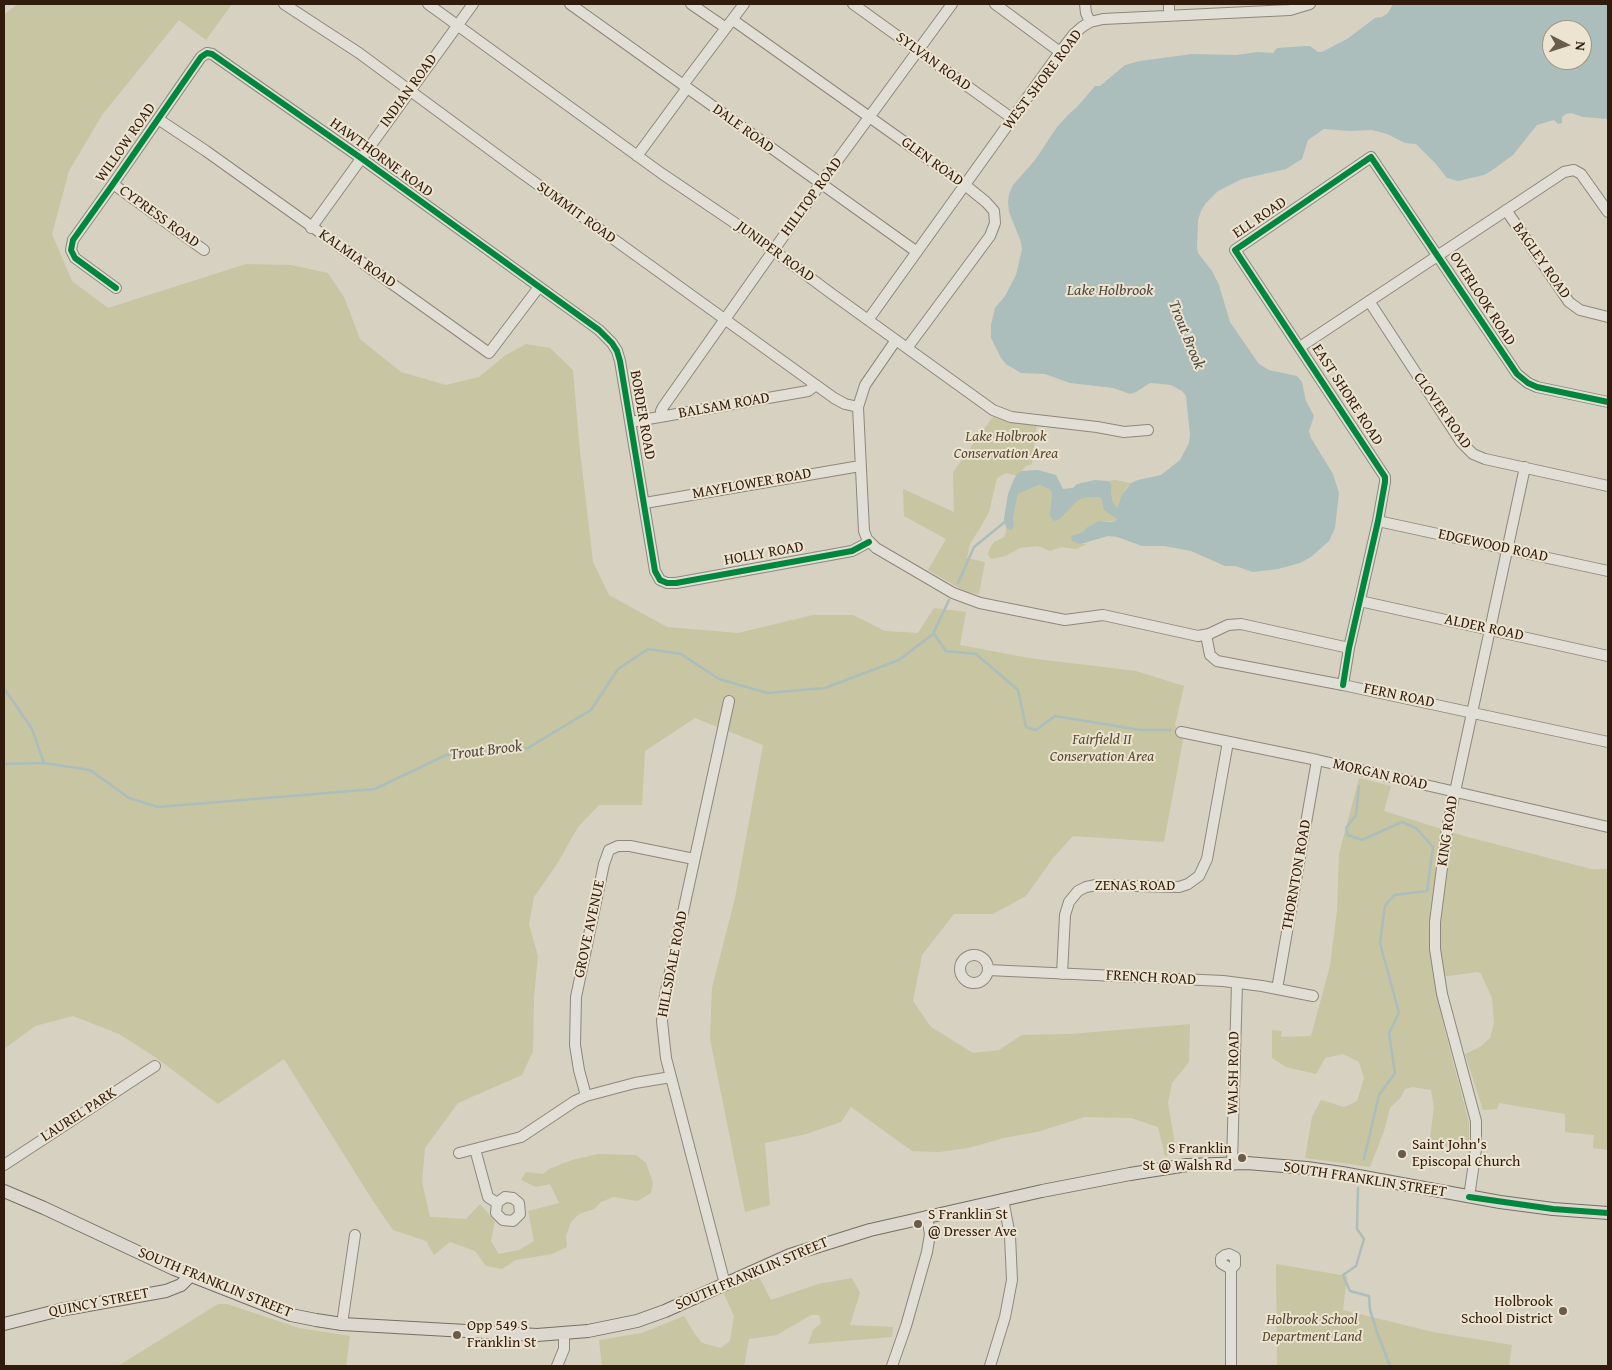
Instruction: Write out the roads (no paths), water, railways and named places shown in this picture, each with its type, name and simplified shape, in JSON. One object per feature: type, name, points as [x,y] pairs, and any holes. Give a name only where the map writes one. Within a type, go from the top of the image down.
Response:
[{"type":"main road","name":"SOUTH FRANKLIN STREET","points":[[4,1191],[190,1276],[285,1313],[342,1324],[528,1334],[564,1334],[629,1323],[665,1311],[760,1267],[813,1247],[870,1230],[1003,1199],[1170,1167],[1232,1163],[1277,1165],[1324,1170],[1469,1197],[1553,1209],[1608,1213]]},
{"type":"main road","name":"QUINCY STREET","points":[[4,1324],[60,1310],[172,1289],[181,1285],[190,1276]]},
{"type":"street","name":"SUMMIT ROAD","points":[[284,4],[354,49],[409,91],[840,402],[858,407]]},
{"type":"street","name":"JUNIPER ROAD","points":[[428,4],[637,156],[774,250],[990,407],[1002,414],[1124,432],[1148,430]]},
{"type":"street","name":"INDIAN ROAD","points":[[312,228],[473,4]]},
{"type":"street","name":"DALE ROAD","points":[[570,4],[917,252]]},
{"type":"street","name":"GLEN ROAD","points":[[691,4],[729,24],[871,117],[965,186],[994,210],[996,218],[994,227],[986,242],[908,348]]},
{"type":"street","points":[[637,156],[744,4]]},
{"type":"street","name":"SYLVAN ROAD","points":[[853,4],[1013,119]]},
{"type":"street","name":"HILLTOP ROAD","points":[[661,417],[663,407],[821,184],[952,4]]},
{"type":"street","points":[[995,4],[1060,52]]},
{"type":"street","points":[[1085,4],[1090,22]]},
{"type":"street","points":[[1169,4],[1169,16]]},
{"type":"street","name":"WEST SHORE ROAD","points":[[868,320],[1060,52],[1074,34],[1090,22],[1103,19],[1169,16],[1252,8],[1290,10],[1310,4]]},
{"type":"street","name":"WILLOW ROAD","points":[[116,288],[75,258],[71,250],[71,244],[201,57],[206,53]]},
{"type":"street","name":"HAWTHORNE ROAD","points":[[206,53],[214,54],[539,287]]},
{"type":"street","name":"KALMIA ROAD","points":[[158,119],[212,155],[489,353],[539,287]]},
{"type":"street","name":"OVERLOOK ROAD","points":[[1371,157],[1520,378],[1537,387],[1608,402]]},
{"type":"street","name":"ELL ROAD","points":[[1300,347],[1235,250],[1371,157]]},
{"type":"street","name":"EAST SHORE ROAD","points":[[1343,684],[1349,648],[1378,521],[1385,482],[1384,474],[1300,347],[1560,174],[1571,170],[1579,172],[1584,176],[1608,212]]},
{"type":"street","name":"CYPRESS ROAD","points":[[114,184],[204,250]]},
{"type":"street","name":"BAGLEY ROAD","points":[[1506,210],[1568,302],[1580,310],[1608,317]]},
{"type":"street","name":"BORDER ROAD","points":[[539,287],[603,333],[615,347],[620,361],[631,422],[655,571],[662,582]]},
{"type":"street","name":"CLOVER ROAD","points":[[1369,301],[1465,447],[1473,454],[1481,458],[1608,486]]},
{"type":"street","points":[[896,340],[865,385],[858,407],[864,531],[869,542],[880,551],[953,593],[975,602],[1060,619],[1071,620],[1103,615],[1194,635],[1206,635],[1223,626],[1236,624],[1349,648]]},
{"type":"street","name":"BALSAM ROAD","points":[[631,422],[808,391],[816,385]]},
{"type":"street","name":"MAYFLOWER ROAD","points":[[644,503],[860,466]]},
{"type":"street","name":"KING ROAD","points":[[1469,1197],[1476,1149],[1476,1121],[1442,994],[1434,942],[1436,915],[1444,845],[1454,792],[1491,630],[1525,467]]},
{"type":"street","name":"EDGEWOOD ROAD","points":[[1378,521],[1608,571]]},
{"type":"street","name":"HOLLY ROAD","points":[[662,582],[676,583],[842,552],[860,548],[869,542]]},
{"type":"street","name":"ALDER ROAD","points":[[1360,600],[1608,656]]},
{"type":"street","name":"FERN ROAD","points":[[1206,635],[1210,655],[1217,660],[1343,684],[1608,742]]},
{"type":"street","name":"HILLSDALE ROAD","points":[[725,1284],[671,1077],[662,1035],[663,1008],[728,701]]},
{"type":"street","name":"MORGAN ROAD","points":[[1181,732],[1317,760],[1608,827]]},
{"type":"street","name":"ZENAS ROAD","points":[[1062,974],[1065,915],[1069,902],[1078,892],[1086,887],[1101,885],[1179,887],[1188,884],[1199,876],[1207,860],[1228,742]]},
{"type":"street","name":"THORNTON ROAD","points":[[1277,989],[1317,760]]},
{"type":"street","name":"GROVE AVENUE","points":[[586,1096],[575,1046],[576,997],[602,874],[609,850],[618,846],[630,846],[694,859]]},
{"type":"street","name":"FRENCH ROAD","points":[[988,970],[1237,983],[1313,996]]},
{"type":"street","name":"WALSH ROAD","points":[[1232,1163],[1237,983]]},
{"type":"street","name":"LAUREL PARK","points":[[4,1165],[155,1066]]},
{"type":"street","points":[[459,1153],[521,1137],[575,1101],[586,1096],[635,1082],[671,1077]]},
{"type":"street","points":[[476,1149],[486,1193],[490,1199],[497,1203]]},
{"type":"street","points":[[990,1366],[1006,1317],[1012,1280],[1010,1236],[1003,1199]]},
{"type":"street","points":[[892,1366],[906,1326],[927,1252],[930,1234],[928,1216]]},
{"type":"street","points":[[342,1324],[355,1235]]},
{"type":"street","points":[[1230,1269],[1231,1366]]},
{"type":"street","points":[[557,1366],[564,1349],[564,1334]]},
{"type":"water","name":"Lake Holbrook","points":[[1393,4],[1608,4],[1608,119],[1583,117],[1571,113],[1562,117],[1562,123],[1558,124],[1554,120],[1537,125],[1513,155],[1491,171],[1484,175],[1458,181],[1447,178],[1416,144],[1405,143],[1387,134],[1372,130],[1324,129],[1308,140],[1302,159],[1286,169],[1242,179],[1218,191],[1206,203],[1198,220],[1198,253],[1212,271],[1219,285],[1230,322],[1259,364],[1269,370],[1297,376],[1302,382],[1306,401],[1314,416],[1309,431],[1311,438],[1333,474],[1339,493],[1335,528],[1329,541],[1311,557],[1300,563],[1278,569],[1253,572],[1235,566],[1225,566],[1191,551],[1164,546],[1142,546],[1117,537],[1108,536],[1081,544],[1072,541],[1071,537],[1083,532],[1087,527],[1099,521],[1111,522],[1117,519],[1104,510],[1101,498],[1095,497],[1083,498],[1077,501],[1061,518],[1055,521],[1051,518],[1050,513],[1052,493],[1049,489],[1039,485],[1018,494],[1013,518],[1014,525],[1012,530],[1008,529],[1004,519],[1008,494],[1017,474],[1022,471],[1038,470],[1056,475],[1063,489],[1073,488],[1077,484],[1095,480],[1108,481],[1111,484],[1112,500],[1117,508],[1122,495],[1131,483],[1161,475],[1180,460],[1189,443],[1190,435],[1186,396],[1182,391],[1171,385],[1150,383],[1130,394],[1113,388],[1070,383],[1045,374],[1021,373],[1006,364],[1001,358],[991,338],[991,325],[995,308],[1005,296],[1016,275],[1022,249],[1009,212],[1009,194],[1013,185],[1035,160],[1057,127],[1095,86],[1100,86],[1125,65],[1140,61],[1192,54],[1236,55],[1258,52],[1273,53],[1277,48],[1305,46],[1310,46],[1318,52],[1322,52],[1347,39],[1375,18],[1382,17],[1388,13]]},
{"type":"waterway","name":"Trout Brook","points":[[958,583],[974,547],[1006,521]]},
{"type":"waterway","name":"Trout Brook","points":[[4,690],[32,729],[44,763],[90,770],[129,798],[158,807],[375,789],[446,755],[528,748],[591,710],[618,669],[648,649],[681,654],[719,679],[767,693],[825,688],[899,660],[933,634],[949,600]]},
{"type":"waterway","points":[[934,634],[946,651],[976,654],[1018,690],[1026,727],[1036,730],[1055,716],[1140,730],[1171,730]]},
{"type":"waterway","points":[[4,764],[44,763]]},
{"type":"waterway","points":[[1359,786],[1356,815],[1346,828],[1348,835],[1362,840],[1402,822],[1416,828],[1433,847],[1427,891],[1394,895],[1385,906],[1380,943],[1399,1013],[1389,1033],[1395,1073],[1379,1095],[1364,1159]]},
{"type":"waterway","points":[[1358,1188],[1357,1229],[1364,1239],[1356,1266],[1343,1275],[1350,1291],[1369,1296],[1370,1310],[1390,1366]]},
{"type":"place","name":"Saint John's Episcopal Church","points":[[1402,1154]]},
{"type":"place","name":"S Franklin St @ Walsh Rd","points":[[1242,1158]]},
{"type":"place","name":"S Franklin St @ Dresser Ave","points":[[918,1224]]},
{"type":"place","name":"Holbrook School District","points":[[1563,1311]]},
{"type":"place","name":"Opp 549 S Franklin St","points":[[457,1335]]},
{"type":"park label","name":"Lake Holbrook Conservation Area","points":[[1006,446]]},
{"type":"park label","name":"Fairfield II Conservation Area","points":[[1102,748]]},
{"type":"park label","name":"Holbrook School Department Land","points":[[1312,1328]]}]
